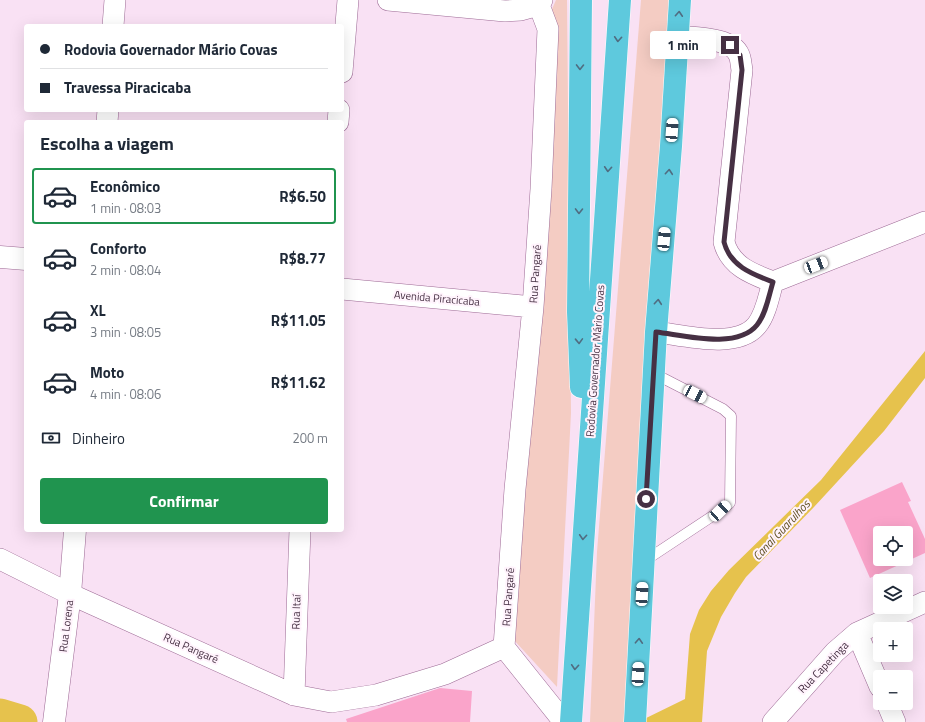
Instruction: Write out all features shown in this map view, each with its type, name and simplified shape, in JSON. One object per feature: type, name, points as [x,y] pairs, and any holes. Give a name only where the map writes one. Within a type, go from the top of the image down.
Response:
[{"type":"highway","points":[[581,0],[578,312],[586,498]]},
{"type":"highway","name":"Rodovia Governador Mário Covas","points":[[571,722],[620,0]]},
{"type":"highway","points":[[636,722],[653,373],[671,146],[680,0]]},
{"type":"street","points":[[113,24],[115,0]]},
{"type":"street","points":[[344,48],[348,0]]},
{"type":"street","points":[[388,0],[505,11],[521,10],[541,3]]},
{"type":"street","name":"Rua Pangaré","points":[[0,559],[70,594],[294,695],[330,702],[376,695],[445,674],[504,647],[515,489],[533,307],[541,189],[548,29],[541,3]]},
{"type":"street","points":[[678,36],[718,41],[730,45],[740,55],[742,70],[724,242],[726,251],[732,259],[747,272],[773,282],[925,222]]},
{"type":"street","points":[[0,257],[24,259]]},
{"type":"street","points":[[656,332],[710,339],[730,339],[746,334],[757,325],[773,282]]},
{"type":"street","name":"Avenida Piracicaba","points":[[344,289],[533,307]]},
{"type":"street","name":"Rua Lorena","points":[[55,715],[70,594],[75,532]]},
{"type":"street","name":"Rua Itaí","points":[[294,695],[300,532]]},
{"type":"street","name":"Rua Capetinga","points":[[773,722],[836,652],[857,633],[925,602]]},
{"type":"street","points":[[857,633],[873,671]]},
{"type":"street","points":[[504,647],[564,722]]},
{"type":"street","points":[[890,710],[895,722]]},
{"type":"lane","points":[[643,562],[730,503],[730,416],[723,409],[653,373]]},
{"type":"shaded area","points":[[556,0],[567,0],[571,413],[557,687],[513,639],[538,320],[552,9]]},
{"type":"shaded area","points":[[641,0],[669,0],[626,722],[590,722],[597,552]]},
{"type":"water","name":"Canal Guarulhos","points":[[925,351],[925,378],[884,431],[814,507],[746,577],[735,593],[721,617],[707,651],[702,722],[638,722],[685,699],[690,634],[699,610],[711,591],[729,570],[821,480]]},
{"type":"building","points":[[902,482],[911,501],[908,502],[925,539],[925,553],[913,558],[913,526],[873,526],[873,566],[896,566],[879,574],[873,574],[873,577],[870,578],[840,510]]},
{"type":"building","points":[[440,688],[472,691],[470,722],[347,722],[346,719]]},
{"type":"waterway","points":[[0,716],[20,722]]},
{"type":"route","points":[[646,499],[656,332],[710,339],[730,339],[746,334],[757,325],[767,302],[773,282],[747,272],[732,259],[726,251],[724,242],[742,70],[740,55],[736,49],[730,45]]}]
